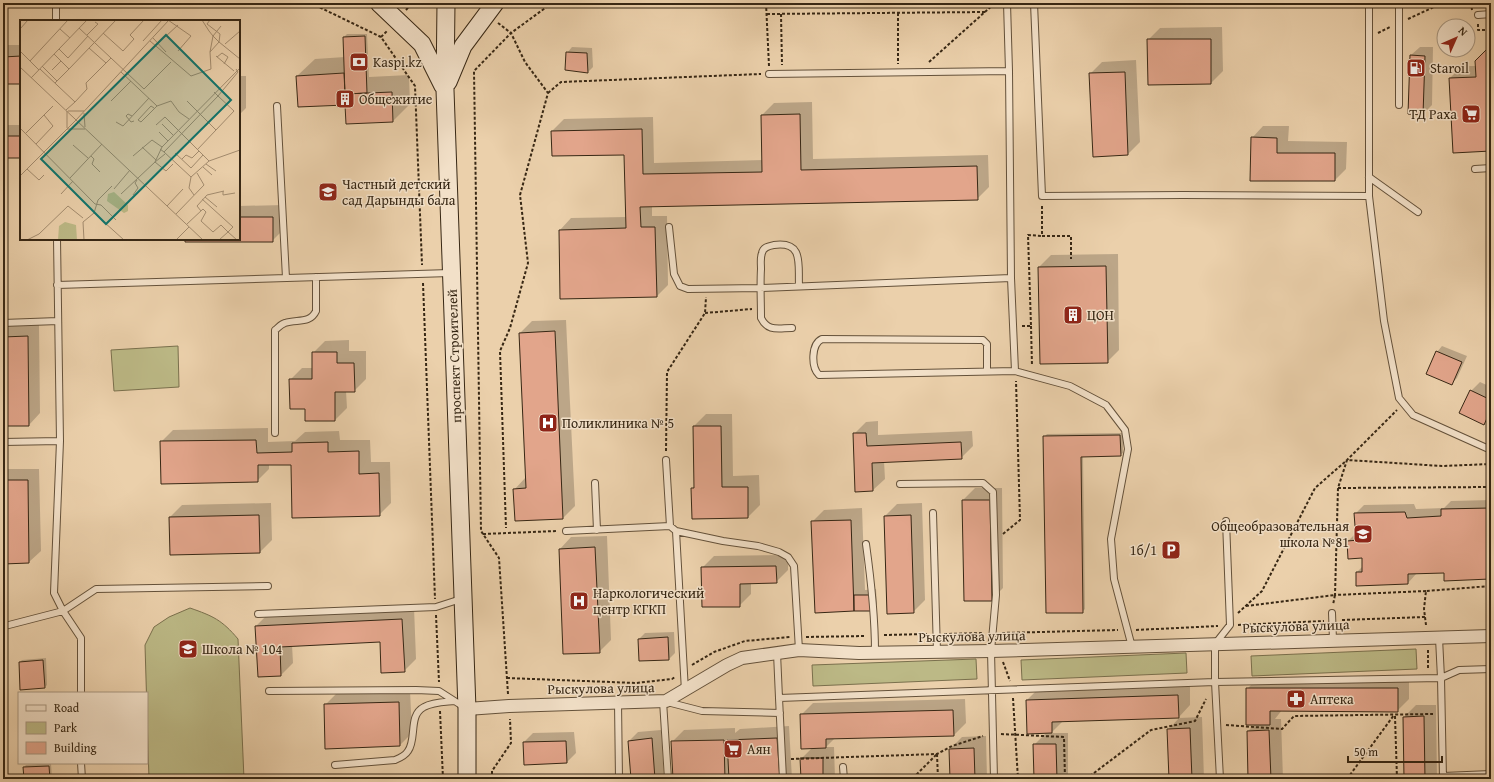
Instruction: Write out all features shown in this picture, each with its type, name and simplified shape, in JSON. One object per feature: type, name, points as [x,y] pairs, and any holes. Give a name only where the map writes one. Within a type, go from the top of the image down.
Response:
[{"type":"main road","points":[[379,3],[422,44],[445,90]]},
{"type":"main road","name":"проспект Строителей","points":[[446,3],[445,90],[463,598],[460,705],[466,779]]},
{"type":"main road","points":[[445,90],[463,46],[495,3]]},
{"type":"street","name":"Рыскулова улица","points":[[460,705],[509,706],[664,701],[685,691],[727,665],[742,658],[799,650],[859,653],[991,651],[1491,636]]},
{"type":"lane","points":[[1006,3],[1010,71],[1011,278],[1015,371]]},
{"type":"lane","points":[[1034,3],[1042,196],[1369,196]]},
{"type":"lane","points":[[1369,3],[1369,196],[1384,321],[1399,398],[1413,415],[1491,450]]},
{"type":"lane","points":[[1399,3],[1399,105]]},
{"type":"lane","points":[[56,4],[56,20]]},
{"type":"lane","points":[[1478,15],[1491,14]]},
{"type":"lane","points":[[769,74],[1010,71]]},
{"type":"lane","points":[[277,106],[286,278]]},
{"type":"lane","points":[[1475,169],[1491,168]]},
{"type":"lane","points":[[1369,177],[1418,212]]},
{"type":"lane","points":[[669,227],[674,274],[680,286],[688,289],[760,288],[1011,278]]},
{"type":"lane","points":[[57,240],[60,441],[54,593],[63,611],[81,638],[81,692]]},
{"type":"lane","points":[[792,328],[771,328],[765,326],[761,318],[760,288],[762,253],[764,249],[769,246],[783,244],[790,246],[795,250],[798,258],[799,286]]},
{"type":"lane","points":[[57,285],[451,273]]},
{"type":"lane","points":[[275,433],[275,330],[284,323],[311,319],[316,311],[316,277]]},
{"type":"lane","points":[[3,322],[58,321]]},
{"type":"lane","points":[[987,371],[987,344],[983,340],[822,339],[817,341],[815,346],[814,366],[815,371],[819,375],[1015,371],[1070,386],[1106,405],[1125,430],[1128,449],[1111,539],[1114,579],[1132,647]]},
{"type":"lane","points":[[3,442],[60,441]]},
{"type":"lane","points":[[666,460],[670,526],[676,532],[758,546],[788,556],[794,566],[799,650]]},
{"type":"lane","points":[[595,483],[597,530]]},
{"type":"lane","points":[[900,484],[984,483],[993,492],[996,595],[991,651],[994,779]]},
{"type":"lane","points":[[933,513],[937,652]]},
{"type":"lane","points":[[1220,779],[1215,682],[1215,644],[1230,625],[1226,522]]},
{"type":"lane","points":[[566,531],[670,526]]},
{"type":"lane","points":[[676,532],[685,691]]},
{"type":"lane","points":[[866,544],[873,590],[875,652]]},
{"type":"lane","points":[[3,628],[5,626],[63,611],[96,589],[268,586]]},
{"type":"lane","points":[[258,614],[436,607],[463,598]]},
{"type":"lane","points":[[1332,613],[1333,640]]},
{"type":"lane","points":[[1433,638],[1441,678],[1443,777],[1491,774]]},
{"type":"lane","points":[[776,653],[783,779]]},
{"type":"lane","points":[[779,698],[1215,682],[1441,678],[1459,670],[1491,669]]},
{"type":"lane","points":[[269,692],[439,691],[460,705]]},
{"type":"lane","points":[[668,779],[664,701],[702,711],[780,712]]},
{"type":"lane","points":[[618,702],[619,779]]},
{"type":"lane","points":[[334,765],[395,760],[409,751],[415,716],[422,707],[440,703],[460,705]]},
{"type":"lane","points":[[82,764],[82,779]]},
{"type":"lane","points":[[843,767],[844,779]]},
{"type":"path","points":[[492,779],[492,771],[511,743],[500,558],[481,531],[474,71],[511,33],[552,3]]},
{"type":"path","points":[[506,528],[500,351],[510,328],[528,263],[520,195],[548,92],[561,82],[769,74],[766,3]]},
{"type":"path","points":[[918,72],[996,3]]},
{"type":"path","points":[[1436,6],[1449,3]]},
{"type":"path","points":[[56,4],[319,7],[381,37],[415,86],[439,691]]},
{"type":"path","points":[[767,14],[985,12]]},
{"type":"path","points":[[898,13],[898,72]]},
{"type":"path","points":[[781,14],[782,73]]},
{"type":"path","points":[[1478,30],[1491,30]]},
{"type":"path","points":[[511,33],[526,62],[548,92]]},
{"type":"path","points":[[1042,196],[1042,236]]},
{"type":"path","points":[[1032,376],[1028,235],[1071,236],[1071,259]]},
{"type":"path","points":[[666,460],[667,372],[705,313],[706,289]]},
{"type":"path","points":[[705,313],[761,308]]},
{"type":"path","points":[[1013,326],[1031,326]]},
{"type":"path","points":[[994,541],[1020,520],[1015,371]]},
{"type":"path","points":[[1237,613],[1262,591],[1315,488],[1347,460],[1392,415]]},
{"type":"path","points":[[1347,460],[1442,466],[1491,464]]},
{"type":"path","points":[[1334,595],[1338,488],[1347,460]]},
{"type":"path","points":[[1338,488],[1491,487]]},
{"type":"path","points":[[483,534],[566,531]]},
{"type":"path","points":[[1245,606],[1289,602],[1334,595],[1426,591],[1491,586]]},
{"type":"path","points":[[1426,591],[1424,609],[1425,617],[1433,638],[1428,678]]},
{"type":"path","points":[[937,634],[1127,630],[1425,617]]},
{"type":"path","points":[[881,635],[929,634]]},
{"type":"path","points":[[802,637],[873,635]]},
{"type":"path","points":[[778,637],[794,637]]},
{"type":"path","points":[[507,678],[568,681]]},
{"type":"path","points":[[1086,779],[1151,730],[1195,721],[1215,682]]},
{"type":"path","points":[[440,703],[443,779]]},
{"type":"path","points":[[1347,779],[1394,714]]},
{"type":"path","points":[[1394,714],[1397,779]]},
{"type":"path","points":[[1218,724],[1282,729],[1294,716],[1442,714]]},
{"type":"path","points":[[915,779],[915,776],[937,754],[952,746],[993,734],[1016,734],[1064,737],[1065,779]]},
{"type":"path","points":[[1016,734],[1018,779]]},
{"type":"path","points":[[782,759],[937,754]]},
{"type":"path","points":[[937,754],[938,779]]},
{"type":"green space","points":[[178,346],[179,387],[114,391],[111,350]]},
{"type":"green space","name":"Школа № 104","points":[[190,608],[217,619],[238,639],[244,779],[149,779],[148,692],[146,692],[145,645],[154,627],[169,617]]},
{"type":"green space","points":[[1416,649],[1417,669],[1252,676],[1251,656]]},
{"type":"green space","points":[[1186,653],[1187,673],[1022,680],[1021,660]]},
{"type":"green space","points":[[976,659],[977,679],[813,686],[812,665]]},
{"type":"building","points":[[365,36],[367,93],[345,94],[343,37]]},
{"type":"building","points":[[1147,39],[1211,39],[1211,84],[1148,85]]},
{"type":"building","name":"ТД Раха","points":[[1487,49],[1491,49],[1491,151],[1453,153],[1449,78],[1476,77],[1475,61]]},
{"type":"building","points":[[566,52],[587,53],[588,73],[565,70]]},
{"type":"building","points":[[1410,55],[1425,56],[1423,115],[1408,114]]},
{"type":"building","points":[[20,56],[20,84],[3,84],[3,57]]},
{"type":"building","points":[[1125,72],[1128,155],[1093,157],[1089,73]]},
{"type":"building","name":"Общежитие","points":[[344,73],[345,94],[392,92],[393,122],[346,124],[345,105],[298,107],[296,76]]},
{"type":"building","points":[[800,114],[801,170],[977,166],[978,200],[640,207],[641,227],[655,227],[657,297],[560,299],[559,230],[626,228],[624,155],[552,156],[551,131],[642,129],[643,174],[762,172],[761,115]]},
{"type":"building","points":[[3,136],[20,136],[20,158],[3,158]]},
{"type":"building","points":[[1251,137],[1277,138],[1277,153],[1335,153],[1335,181],[1250,181]]},
{"type":"building","points":[[240,217],[273,217],[273,242],[185,242],[185,240],[240,240]]},
{"type":"building","name":"ЦОН","points":[[1106,266],[1108,363],[1040,364],[1038,267]]},
{"type":"building","points":[[555,331],[563,519],[515,521],[513,489],[526,488],[519,333]]},
{"type":"building","points":[[28,336],[29,426],[3,426],[3,337]]},
{"type":"building","points":[[1436,351],[1462,362],[1452,385],[1426,374]]},
{"type":"building","points":[[312,352],[337,352],[337,363],[354,363],[355,392],[335,392],[335,421],[305,421],[305,409],[290,409],[289,379],[312,379]]},
{"type":"building","points":[[1470,390],[1491,400],[1491,409],[1484,425],[1459,413]]},
{"type":"building","points":[[693,426],[721,426],[722,487],[748,487],[748,518],[692,519],[691,488],[694,488]]},
{"type":"building","points":[[853,433],[866,433],[867,446],[961,442],[962,459],[872,463],[873,491],[855,492]]},
{"type":"building","points":[[1120,435],[1121,456],[1081,457],[1083,613],[1046,613],[1043,436]]},
{"type":"building","points":[[256,440],[257,453],[292,452],[292,443],[328,442],[328,452],[359,451],[359,474],[379,473],[380,516],[292,518],[291,465],[258,465],[258,482],[161,484],[160,441]]},
{"type":"building","points":[[3,480],[28,480],[29,563],[3,564]]},
{"type":"building","points":[[962,500],[990,500],[992,601],[964,601]]},
{"type":"building","name":"Общеобразовательная школа №81","points":[[1490,508],[1490,579],[1444,581],[1444,573],[1408,574],[1408,584],[1356,586],[1356,572],[1362,572],[1362,558],[1348,559],[1347,541],[1359,540],[1358,526],[1355,526],[1354,513],[1405,512],[1407,518],[1441,516],[1441,509]]},
{"type":"building","points":[[259,515],[260,553],[170,555],[169,517]]},
{"type":"building","points":[[911,515],[914,613],[887,614],[884,516]]},
{"type":"building","points":[[851,520],[854,611],[815,613],[811,521]]},
{"type":"building","name":"Наркологический центр КГКП","points":[[595,547],[600,653],[563,654],[559,549]]},
{"type":"building","points":[[776,566],[777,583],[740,584],[740,607],[702,607],[701,567]]},
{"type":"building","points":[[854,595],[871,595],[871,611],[854,611]]},
{"type":"building","points":[[402,619],[405,672],[381,673],[380,642],[280,647],[281,676],[258,677],[255,626]]},
{"type":"building","points":[[668,637],[669,660],[639,661],[638,639]]},
{"type":"building","points":[[43,660],[45,688],[20,690],[19,662]]},
{"type":"building","points":[[1246,688],[1398,688],[1398,712],[1270,711],[1270,725],[1246,725]]},
{"type":"building","points":[[1178,695],[1179,718],[1052,722],[1052,733],[1027,734],[1026,700]]},
{"type":"building","points":[[399,702],[400,746],[325,749],[324,704]]},
{"type":"building","points":[[953,710],[954,736],[826,739],[826,748],[801,749],[800,714]]},
{"type":"building","points":[[1424,716],[1425,779],[1404,779],[1403,717]]},
{"type":"building","points":[[1190,728],[1192,779],[1169,779],[1167,729]]},
{"type":"building","points":[[1269,730],[1271,779],[1248,779],[1247,731]]},
{"type":"building","points":[[652,738],[655,779],[631,779],[628,741]]},
{"type":"building","points":[[777,738],[780,779],[729,779],[727,740]]},
{"type":"building","points":[[724,740],[725,779],[673,779],[671,741]]},
{"type":"building","points":[[566,741],[567,763],[524,765],[523,742]]},
{"type":"building","points":[[1033,744],[1056,744],[1057,779],[1034,779]]},
{"type":"building","points":[[974,748],[975,779],[950,779],[949,749]]},
{"type":"building","points":[[800,758],[823,758],[823,779],[801,779]]},
{"type":"building","points":[[49,766],[50,779],[24,779],[23,767]]},
{"type":"place","name":"Kaspi.kz","points":[[359,62]]},
{"type":"place","name":"Staroil","points":[[1416,68]]},
{"type":"place","name":"Общежитие","points":[[345,99]]},
{"type":"place","name":"ТД Раха","points":[[1471,114]]},
{"type":"place","name":"Частный детский сад Дарынды бала","points":[[328,192]]},
{"type":"place","name":"ЦОН","points":[[1073,315]]},
{"type":"place","name":"Поликлиника № 5","points":[[548,423]]},
{"type":"place","name":"Общеобразовательная школа №81","points":[[1363,534]]},
{"type":"place","name":"1б/1","points":[[1171,550]]},
{"type":"place","name":"Наркологический центр КГКП","points":[[579,601]]},
{"type":"place","name":"Школа № 104","points":[[188,649]]},
{"type":"place","name":"Аптека","points":[[1296,699]]},
{"type":"place","name":"Аян","points":[[733,749]]}]
